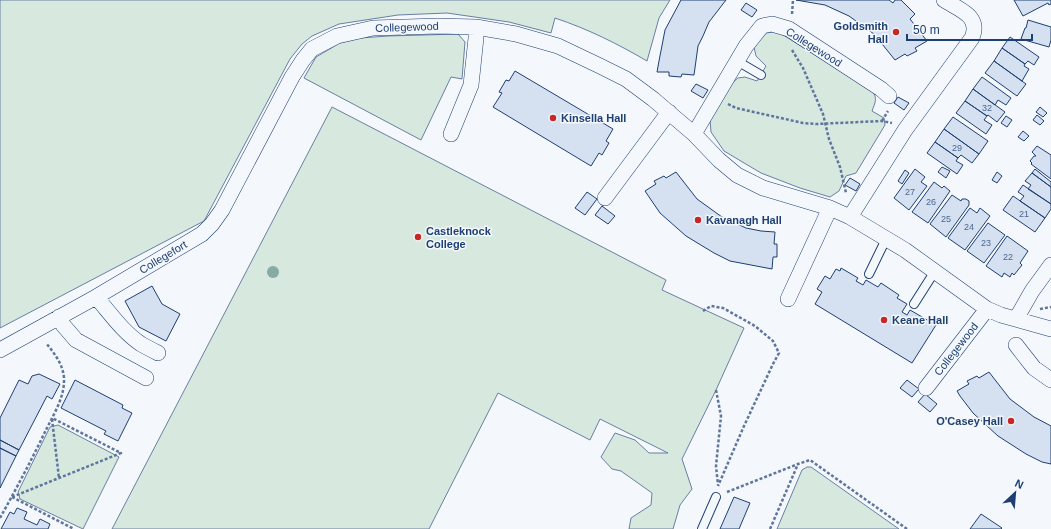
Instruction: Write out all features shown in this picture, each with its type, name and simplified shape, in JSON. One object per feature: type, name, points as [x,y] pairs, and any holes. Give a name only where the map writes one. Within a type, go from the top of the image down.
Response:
[{"type":"street","points":[[850,217],[905,130],[972,38],[975,24],[972,18],[944,0]]},
{"type":"street","name":"Collegewood","points":[[694,134],[746,46],[762,26],[772,24],[789,29],[881,89],[891,101]]},
{"type":"street","name":"Collegewood","points":[[222,210],[292,77],[312,48],[338,36],[373,28],[438,26],[476,28],[516,34],[558,46],[626,79],[669,112],[694,134],[719,160],[737,175],[763,188],[830,208],[850,217],[905,250],[987,309],[1051,330]]},
{"type":"street","points":[[451,134],[471,85],[476,28]]},
{"type":"street","points":[[605,198],[669,112]]},
{"type":"street","points":[[788,300],[830,208]]},
{"type":"street","name":"Collegefort","points":[[0,350],[96,297],[202,234],[212,224],[222,210]]},
{"type":"street","points":[[1016,319],[1032,291],[1051,265]]},
{"type":"street","points":[[96,297],[118,323],[134,338],[141,344],[158,353]]},
{"type":"street","name":"Collegewood","points":[[926,388],[987,309]]},
{"type":"street","points":[[59,317],[63,325],[76,340],[146,378]]},
{"type":"street","points":[[1016,345],[1034,368],[1051,380]]},
{"type":"lane","points":[[737,61],[761,75]]},
{"type":"lane","points":[[869,274],[886,239]]},
{"type":"lane","points":[[914,304],[935,271]]},
{"type":"lane","points":[[702,529],[716,497]]},
{"type":"path","points":[[789,29],[789,42],[813,90],[823,114],[824,124],[840,167],[850,217]]},
{"type":"path","points":[[715,99],[736,108],[803,123],[824,124],[882,121],[891,122],[905,130]]},
{"type":"path","points":[[882,121],[891,101]]},
{"type":"path","points":[[703,311],[711,306],[723,308],[749,323],[773,341],[779,353],[744,426],[718,486],[716,497]]},
{"type":"path","points":[[0,518],[52,418],[64,388],[64,376],[59,361],[37,329]]},
{"type":"path","points":[[716,390],[721,416],[716,466],[718,486]]},
{"type":"path","points":[[52,418],[59,478]]},
{"type":"path","points":[[11,497],[121,453],[52,418]]},
{"type":"path","points":[[716,497],[810,460],[907,529]]},
{"type":"path","points":[[770,529],[798,464]]},
{"type":"path","points":[[11,497],[74,529]]},
{"type":"shaded area","points":[[0,0],[670,0],[659,18],[647,61],[602,37],[555,18],[551,33],[509,22],[447,13],[398,15],[339,24],[312,36],[302,44],[290,59],[204,221],[0,328]]},
{"type":"shaded area","points":[[778,32],[872,91],[875,98],[875,103],[872,111],[884,118],[885,125],[856,173],[846,176],[839,191],[830,197],[800,188],[761,173],[724,151],[711,132],[710,120],[732,83],[738,78],[745,77],[757,81],[766,66],[756,56],[754,47],[766,33]]},
{"type":"shaded area","points":[[458,34],[465,42],[462,79],[451,77],[421,140],[304,78],[316,57],[340,43],[360,38]]},
{"type":"shaded area","name":"Castleknock College","points":[[332,107],[666,280],[662,290],[744,328],[716,390],[682,459],[692,489],[680,505],[673,529],[629,529],[631,518],[651,505],[652,493],[621,471],[612,469],[601,457],[615,433],[635,440],[649,453],[668,453],[600,419],[590,440],[498,393],[429,529],[112,529]]},
{"type":"shaded area","points":[[58,425],[119,457],[83,529],[20,499],[18,492],[50,427]]},
{"type":"shaded area","points":[[807,467],[811,467],[899,529],[777,529],[802,470]]},
{"type":"building","points":[[681,0],[726,0],[709,22],[698,46],[694,75],[682,74],[681,77],[669,76],[669,72],[657,72],[665,30]]},
{"type":"building","name":"Goldsmith Hall","points":[[796,0],[889,0],[893,3],[895,0],[901,0],[915,14],[910,19],[927,41],[915,48],[917,51],[907,56],[905,54],[895,60],[874,34],[849,16],[825,5]]},
{"type":"building","points":[[1014,0],[1051,0],[1051,4],[1049,5],[1048,3],[1023,16]]},
{"type":"building","points":[[746,3],[757,10],[752,17],[741,10]]},
{"type":"building","points":[[1028,20],[1051,27],[1051,40],[1049,47],[1021,39]]},
{"type":"building","points":[[1010,37],[1039,57],[1034,65],[1028,61],[1025,64],[1002,48]]},
{"type":"building","points":[[1002,48],[1025,64],[1024,66],[1029,69],[1022,81],[994,61]]},
{"type":"building","points":[[994,61],[1026,84],[1017,96],[985,73]]},
{"type":"building","name":"Kinsella Hall","points":[[515,71],[613,129],[606,141],[609,143],[602,155],[599,153],[591,166],[493,107],[502,93],[499,92],[506,80],[509,81]]},
{"type":"building","points":[[982,77],[1011,98],[1006,105],[998,100],[995,105],[973,89]]},
{"type":"building","points":[[696,84],[708,90],[703,98],[691,91]]},
{"type":"building","points":[[973,89],[1005,112],[997,122],[965,101]]},
{"type":"building","points":[[898,97],[909,103],[904,110],[894,103]]},
{"type":"building","points":[[965,101],[987,116],[984,120],[992,125],[986,134],[956,113]]},
{"type":"building","points":[[1040,107],[1047,113],[1043,117],[1036,112]]},
{"type":"building","points":[[1037,115],[1044,121],[1040,125],[1033,120]]},
{"type":"building","points":[[1006,116],[1012,120],[1007,127],[1001,123]]},
{"type":"building","points":[[953,117],[988,141],[979,154],[944,129]]},
{"type":"building","points":[[944,129],[979,154],[972,163],[961,155],[958,158],[935,142]]},
{"type":"building","points":[[1023,131],[1029,136],[1024,141],[1018,137]]},
{"type":"building","points":[[935,142],[958,158],[956,161],[963,165],[957,174],[927,153]]},
{"type":"building","points":[[1037,146],[1051,155],[1051,179],[1031,164],[1032,163],[1030,161],[1034,156],[1036,156],[1032,152]]},
{"type":"building","points":[[942,167],[950,171],[946,178],[938,172]]},
{"type":"building","points":[[915,169],[925,177],[921,182],[927,186],[909,210],[894,198]]},
{"type":"building","points":[[1035,169],[1051,182],[1051,187],[1032,173]]},
{"type":"building","points":[[905,170],[909,173],[902,184],[898,181]]},
{"type":"building","name":"Kavanagh Hall","points":[[676,172],[697,199],[722,217],[746,228],[775,232],[774,244],[777,244],[777,257],[773,257],[772,269],[730,261],[714,253],[686,236],[660,213],[645,191],[656,184],[654,181],[664,176],[666,178]]},
{"type":"building","points":[[997,172],[1002,176],[997,183],[992,180]]},
{"type":"building","points":[[1032,173],[1051,187],[1051,204],[1028,189],[1031,185],[1025,181]]},
{"type":"building","points":[[850,178],[860,184],[856,191],[845,185]]},
{"type":"building","points":[[934,182],[942,188],[944,186],[950,191],[928,223],[912,212]]},
{"type":"building","points":[[1023,185],[1051,204],[1051,209],[1045,218],[1020,201],[1024,196],[1018,192]]},
{"type":"building","points":[[587,192],[597,199],[585,215],[575,208]]},
{"type":"building","points":[[952,195],[961,201],[962,199],[966,199],[969,201],[969,205],[946,237],[930,224]]},
{"type":"building","points":[[1013,196],[1045,218],[1035,232],[1003,210]]},
{"type":"building","points":[[602,206],[615,216],[608,224],[595,215]]},
{"type":"building","points":[[970,208],[977,213],[980,208],[990,216],[965,250],[948,238]]},
{"type":"building","points":[[988,223],[1005,235],[984,263],[967,251]]},
{"type":"building","points":[[1007,236],[1028,251],[1020,263],[1022,265],[1014,275],[1012,273],[1010,277],[1004,273],[1002,277],[986,266]]},
{"type":"building","name":"Keane Hall","points":[[841,268],[858,278],[856,281],[863,285],[866,280],[878,287],[881,283],[899,295],[897,298],[907,304],[902,312],[907,315],[910,310],[936,325],[912,363],[815,304],[822,292],[817,289],[825,276],[830,279],[836,269],[840,271]]},
{"type":"building","points":[[152,286],[162,304],[180,314],[166,341],[139,327],[125,301]]},
{"type":"building","name":"O'Casey Hall","points":[[989,372],[1010,399],[1034,417],[1051,426],[1051,464],[1042,462],[1026,454],[998,436],[973,413],[960,396],[957,391],[969,384],[967,381],[977,376],[979,378]]},
{"type":"building","points":[[39,374],[60,384],[52,399],[47,396],[19,450],[0,440],[0,418],[19,380],[28,384],[32,376]]},
{"type":"building","points":[[75,380],[123,405],[122,408],[132,413],[118,441],[104,434],[106,431],[61,408]]},
{"type":"building","points":[[907,380],[919,389],[912,397],[900,388]]},
{"type":"building","points":[[925,394],[937,404],[930,412],[918,402]]},
{"type":"building","points":[[0,440],[19,450],[16,456],[0,448]]},
{"type":"building","points":[[0,448],[16,456],[0,488]]},
{"type":"building","points":[[734,497],[750,503],[739,529],[720,529]]},
{"type":"building","points":[[17,508],[27,512],[24,519],[37,525],[40,519],[50,524],[48,529],[1,529],[10,512],[14,514]]},
{"type":"building","points":[[981,514],[1002,528],[970,529]]},
{"type":"place","name":"Goldsmith Hall","points":[[896,32]]},
{"type":"place","name":"Kinsella Hall","points":[[553,118]]},
{"type":"place","name":"Kavanagh Hall","points":[[698,220]]},
{"type":"place","name":"Castleknock College","points":[[418,237]]},
{"type":"place","name":"Keane Hall","points":[[884,320]]},
{"type":"place","name":"O'Casey Hall","points":[[1011,421]]}]
